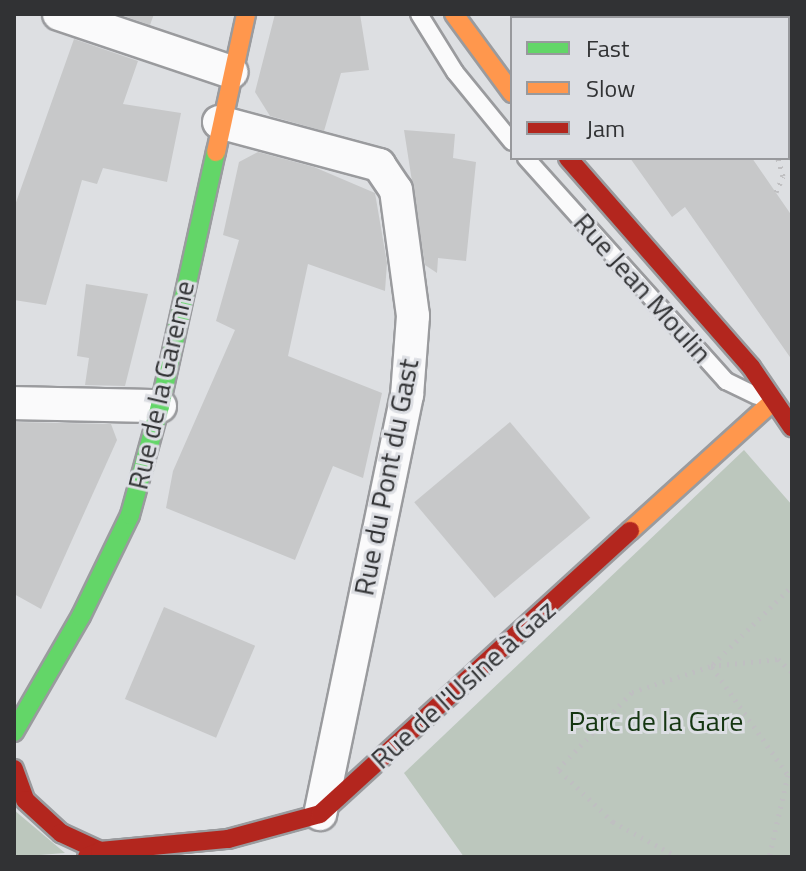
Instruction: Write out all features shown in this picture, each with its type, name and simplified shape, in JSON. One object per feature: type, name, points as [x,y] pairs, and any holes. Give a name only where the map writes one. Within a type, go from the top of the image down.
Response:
[{"type":"street","points":[[59,14],[231,72]]},
{"type":"street","name":"Rue de la Garenne","points":[[14,732],[81,616],[130,515],[160,406],[219,122],[246,14]]},
{"type":"street","points":[[454,14],[510,90]]},
{"type":"street","name":"Rue du Pont du Gast","points":[[219,122],[359,157],[379,165],[396,190],[413,316],[407,395],[320,814]]},
{"type":"street","name":"Rue Jean Moulin","points":[[570,160],[751,367],[771,403],[792,427]]},
{"type":"street","points":[[14,403],[160,406]]},
{"type":"street","name":"Rue de l'Usine à Gaz","points":[[14,769],[25,800],[61,833],[93,854],[228,839],[320,814],[771,403]]},
{"type":"lane","points":[[419,14],[455,72],[510,140]]},
{"type":"lane","name":"Rue Jean Moulin","points":[[528,160],[726,381],[771,403]]},
{"type":"path","points":[[776,192],[783,176],[779,160]]},
{"type":"path","points":[[711,666],[792,586]]},
{"type":"path","points":[[678,857],[613,822],[558,769],[632,692],[711,666],[778,659],[792,672]]},
{"type":"path","points":[[711,666],[788,775],[769,857]]},
{"type":"green space","points":[[512,14],[576,14],[576,16]]},
{"type":"green space","points":[[680,14],[788,16],[734,16]]},
{"type":"green space","points":[[790,18],[792,21],[790,68]]},
{"type":"green space","points":[[792,94],[792,172],[790,160]]},
{"type":"green space","name":"Parc de la Gare","points":[[744,450],[792,505],[792,857],[464,857],[404,773]]},
{"type":"green space","points":[[14,810],[65,853],[14,857]]},
{"type":"building","points":[[118,14],[154,14],[150,25]]},
{"type":"building","points":[[275,14],[360,14],[369,70],[341,73],[324,131],[270,116],[255,92]]},
{"type":"building","points":[[74,39],[138,61],[123,104],[181,113],[167,182],[103,168],[97,184],[82,180],[46,305],[14,300],[14,208]]},
{"type":"building","points":[[404,130],[455,134],[453,158],[476,162],[466,261],[438,258],[437,273],[425,265]]},
{"type":"building","points":[[258,152],[314,167],[375,193],[387,263],[385,291],[308,264],[288,356],[382,393],[363,478],[333,466],[295,560],[166,508],[173,471],[235,330],[216,321],[239,240],[223,235],[239,162]]},
{"type":"building","points":[[631,160],[753,160],[792,216],[792,360],[685,207],[672,217]]},
{"type":"building","points":[[86,284],[148,294],[125,386],[85,385],[89,358],[77,356]]},
{"type":"building","points":[[14,422],[111,424],[117,440],[41,609],[14,594]]},
{"type":"building","points":[[510,422],[590,518],[495,598],[414,502]]},
{"type":"building","points":[[164,607],[255,646],[216,738],[125,699]]},
{"type":"traffic: fast","points":[[14,732],[81,616],[130,515],[160,406],[216,152]]},
{"type":"traffic: slow","points":[[216,152],[246,14]]},
{"type":"traffic: slow","points":[[454,14],[510,90]]},
{"type":"traffic: slow","points":[[630,531],[771,403]]},
{"type":"traffic: jam","points":[[570,160],[751,367],[792,427]]},
{"type":"traffic: jam","points":[[87,857],[100,851],[228,839],[320,814],[630,531]]},
{"type":"traffic: jam","points":[[14,769],[25,800],[61,833],[100,851]]}]
